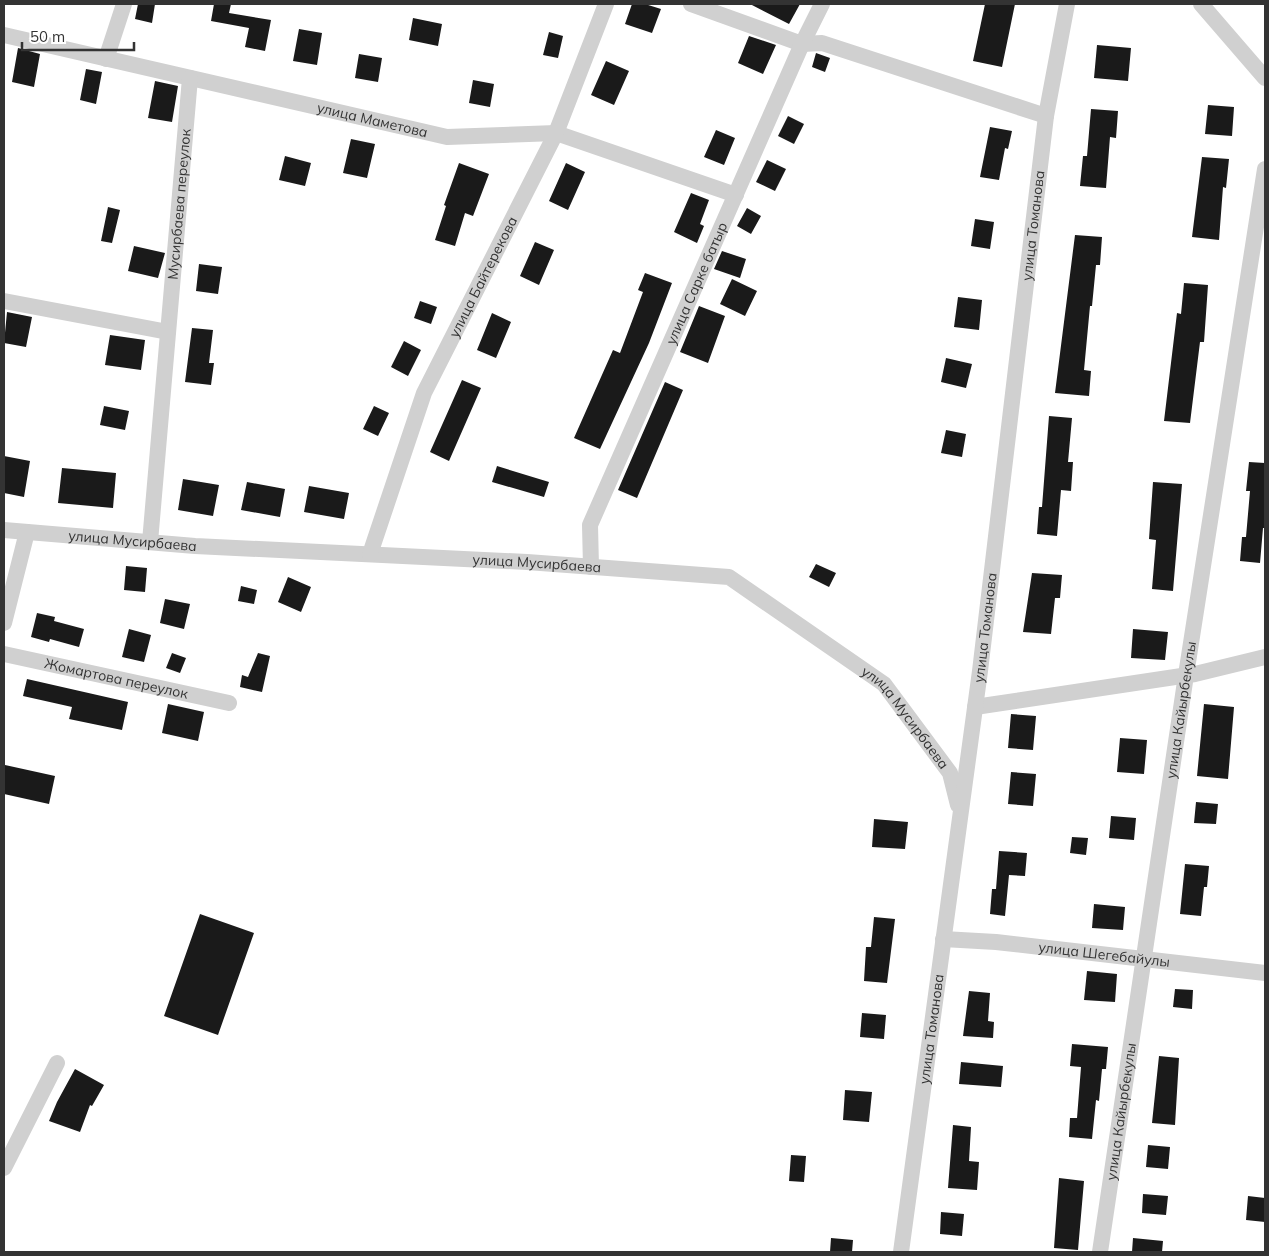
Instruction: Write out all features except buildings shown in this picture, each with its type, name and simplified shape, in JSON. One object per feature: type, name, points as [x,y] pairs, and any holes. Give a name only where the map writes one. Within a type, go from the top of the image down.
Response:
[{"type":"street","points":[[106,58],[124,4]]},
{"type":"street","name":"улица Байтерекова","points":[[370,554],[424,393],[556,133],[606,4]]},
{"type":"street","points":[[692,4],[802,44],[822,43],[1046,116]]},
{"type":"street","name":"улица Сарке батыр","points":[[591,566],[590,525],[802,44],[822,4]]},
{"type":"street","name":"улица Томанова","points":[[902,1252],[975,707],[1046,116],[1067,4]]},
{"type":"street","points":[[1201,4],[1265,78]]},
{"type":"street","name":"улица Маметова","points":[[4,35],[447,138],[556,133],[736,195]]},
{"type":"street","name":"Мусирбаева переулок","points":[[150,542],[190,78]]},
{"type":"street","name":"улица Кайырбекулы","points":[[1100,1252],[1186,675],[1265,169]]},
{"type":"street","points":[[4,301],[168,332]]},
{"type":"street","name":"улица Мусирбаева","points":[[4,530],[150,542],[591,566],[729,577],[884,684],[950,773],[960,815]]},
{"type":"street","points":[[4,623],[27,532]]},
{"type":"street","name":"Жомартова переулок","points":[[4,654],[229,703]]},
{"type":"street","points":[[975,707],[1186,675],[1265,657]]},
{"type":"street","name":"улица Шегебайулы","points":[[944,939],[996,942],[1265,973]]},
{"type":"street","points":[[4,1168],[56,1063]]}]
